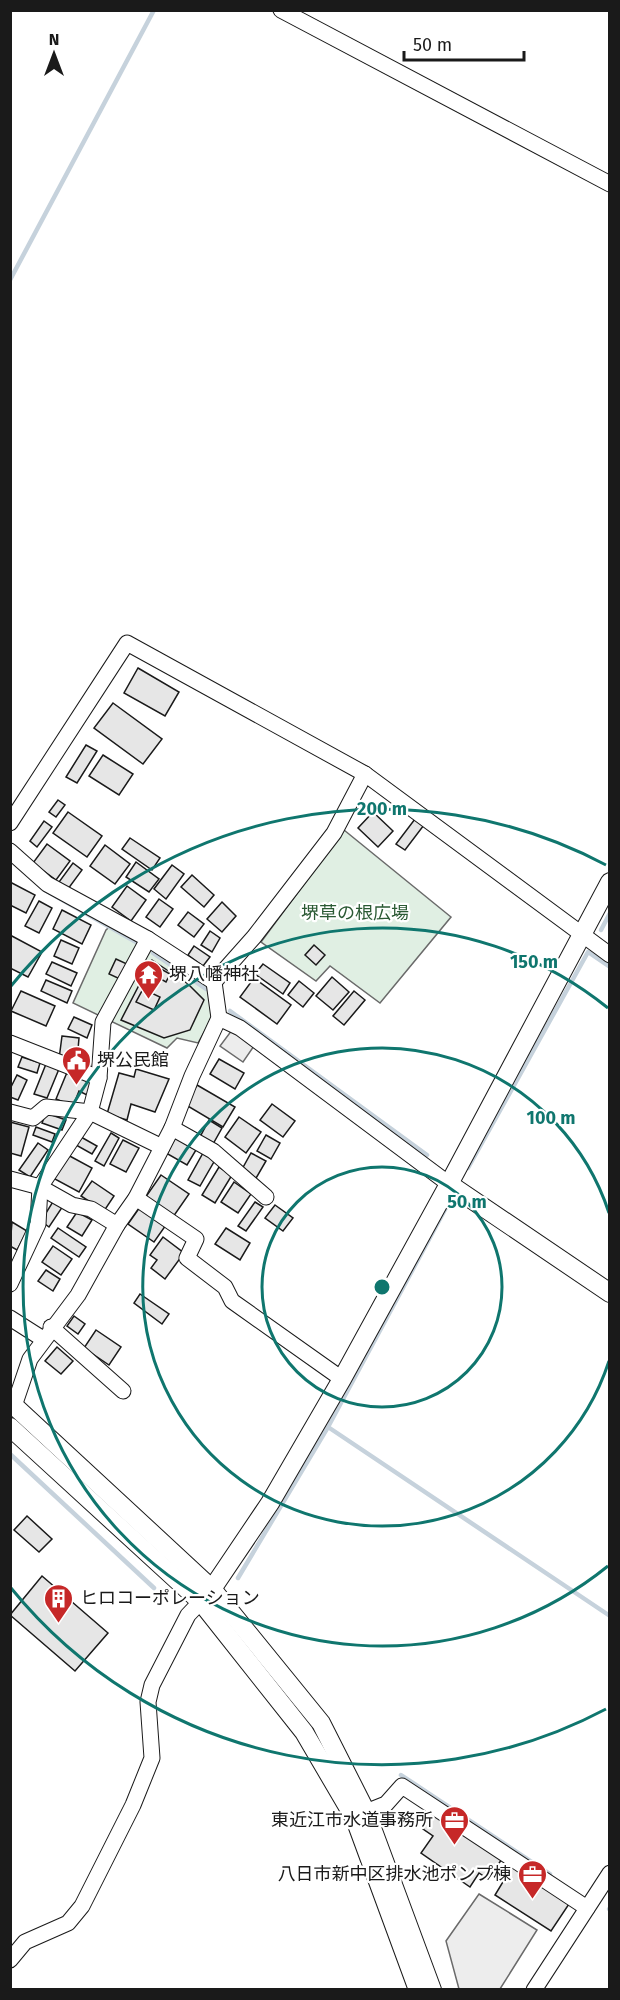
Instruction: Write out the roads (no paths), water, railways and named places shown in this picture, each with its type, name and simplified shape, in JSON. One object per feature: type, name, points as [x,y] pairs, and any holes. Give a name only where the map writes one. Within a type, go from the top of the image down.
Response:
[{"type":"street","points":[[281,10],[609,184]]},
{"type":"street","points":[[10,824],[127,643],[365,774],[609,955]]},
{"type":"street","points":[[214,982],[254,937],[334,833],[365,774]]},
{"type":"street","points":[[10,850],[47,884],[148,939],[214,982],[219,1018],[192,1076],[172,1128],[136,1198],[117,1225],[78,1294],[30,1359],[12,1407],[206,1595],[321,1723],[366,1812],[432,1989]]},
{"type":"street","points":[[10,1960],[25,1942],[68,1923],[82,1906],[134,1805],[152,1758],[148,1702],[152,1685],[188,1615],[206,1595],[270,1503],[342,1379],[449,1184],[609,882]]},
{"type":"street","points":[[10,1284],[38,1224],[40,1187],[90,1112],[99,1078],[103,1022],[148,939]]},
{"type":"street","points":[[219,1018],[240,1028],[449,1184],[609,1293]]},
{"type":"street","points":[[10,1043],[99,1078]]},
{"type":"street","points":[[10,1112],[33,1118],[46,1107],[90,1112],[162,1147]]},
{"type":"street","points":[[172,1128],[213,1151],[266,1197]]},
{"type":"street","points":[[10,1179],[40,1187],[72,1205],[91,1209],[117,1225]]},
{"type":"street","points":[[136,1198],[196,1239],[187,1258],[225,1287],[232,1301],[342,1379]]},
{"type":"street","points":[[10,1318],[47,1333],[123,1391]]},
{"type":"street","points":[[10,1427],[206,1595],[304,1732],[355,1820],[418,1989]]},
{"type":"street","points":[[366,1812],[386,1804],[402,1786],[587,1908]]},
{"type":"street","points":[[534,1989],[609,1873]]},
{"type":"waterway","points":[[10,280],[154,10]]},
{"type":"waterway","points":[[45,890],[136,942]]},
{"type":"waterway","points":[[601,930],[610,913]]},
{"type":"waterway","points":[[468,1168],[588,952],[610,967]]},
{"type":"waterway","points":[[153,953],[206,989]]},
{"type":"waterway","points":[[230,1011],[427,1155]]},
{"type":"waterway","points":[[238,1578],[328,1427],[448,1204]]},
{"type":"waterway","points":[[328,1427],[610,1616]]},
{"type":"waterway","points":[[10,1454],[154,1588]]},
{"type":"waterway","points":[[401,1775],[550,1874]]},
{"type":"place","name":"堺八幡神社","points":[[148,1000]]},
{"type":"place","name":"堺公民館","points":[[76,1086]]},
{"type":"place","name":"ヒロコーポレーション","points":[[59,1624]]},
{"type":"place","name":"東近江市水道事務所","points":[[454,1846]]},
{"type":"place","name":"八日市新中区排水池ポンプ棟","points":[[532,1900]]},
{"type":"park label","name":"堺草の根広場","points":[[355,913]]}]
